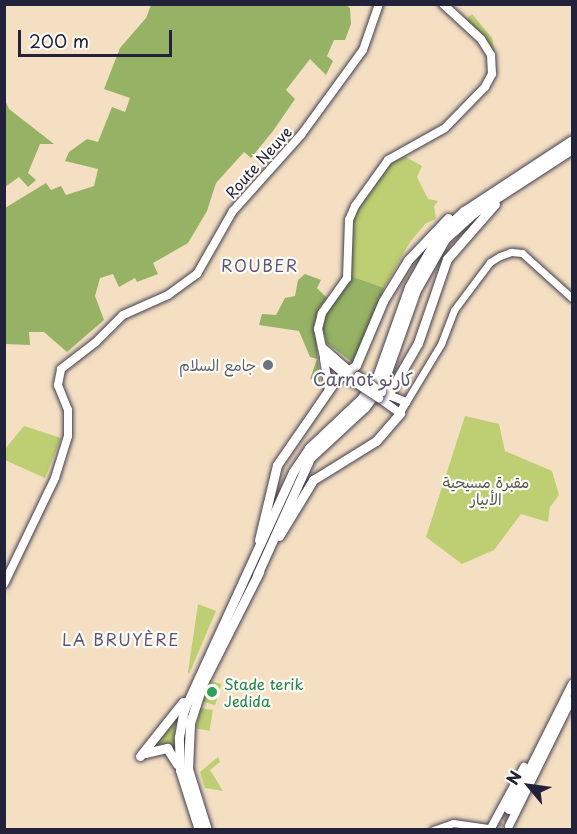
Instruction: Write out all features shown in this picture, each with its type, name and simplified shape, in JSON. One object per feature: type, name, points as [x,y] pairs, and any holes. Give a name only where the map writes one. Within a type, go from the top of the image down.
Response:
[{"type":"highway","points":[[246,579],[277,465],[329,388],[351,376],[392,284],[426,237],[448,218],[573,140]]},
{"type":"highway","points":[[207,830],[188,770],[190,723],[202,685],[257,575],[310,458],[365,407],[383,383],[416,290],[434,255],[460,224],[573,149]]},
{"type":"highway","points":[[383,397],[418,343],[447,259],[481,218],[521,182]]},
{"type":"highway","points":[[199,830],[182,778],[167,747],[140,756],[176,712],[196,679],[246,579],[300,461],[313,443],[361,399],[377,377],[400,309],[430,247],[453,219],[496,188]]},
{"type":"highway","points":[[257,575],[313,480],[376,441],[400,413]]},
{"type":"highway","points":[[182,778],[180,728],[196,679]]},
{"type":"main road","name":"Route Neuve","points":[[4,584],[55,478],[68,436],[68,410],[58,385],[61,369],[96,342],[123,315],[168,295],[197,274],[232,211],[301,135],[363,50],[379,4]]},
{"type":"main road","points":[[329,388],[319,321],[347,278],[349,220],[354,206],[388,160],[445,128],[485,87],[492,74],[491,55],[481,39],[443,4]]},
{"type":"main road","points":[[321,346],[351,376]]},
{"type":"main road","points":[[324,357],[383,397],[400,413],[406,402],[383,397]]},
{"type":"main road","points":[[572,699],[510,811],[573,684]]},
{"type":"main road","points":[[561,709],[546,728],[491,827],[509,828],[572,699]]},
{"type":"street","points":[[406,402],[441,344],[454,310],[486,267],[500,256],[511,252],[522,254],[573,298]]},
{"type":"street","points":[[433,830],[453,823],[491,827]]},
{"type":"green space","points":[[151,5],[346,5],[350,8],[351,24],[345,40],[334,40],[327,56],[333,61],[326,75],[310,59],[286,90],[295,99],[273,131],[251,158],[244,152],[216,183],[207,211],[188,243],[153,263],[158,274],[137,282],[135,278],[119,287],[113,274],[100,278],[95,296],[104,320],[67,352],[44,332],[29,332],[30,345],[5,344],[5,208],[46,183],[51,190],[61,186],[66,195],[94,186],[98,169],[65,161],[69,152],[87,139],[98,142],[112,107],[125,112],[130,98],[104,89],[120,48],[146,18]]},
{"type":"green space","points":[[472,14],[492,38],[495,53],[462,22]]},
{"type":"green space","points":[[5,100],[9,109],[54,144],[40,144],[28,173],[36,180],[28,187],[19,177],[5,187]]},
{"type":"green space","points":[[404,156],[422,166],[417,177],[428,199],[438,201],[434,206],[436,219],[426,223],[410,242],[384,288],[351,276],[352,220],[357,207],[390,163]]},
{"type":"green space","points":[[305,274],[321,280],[317,288],[327,298],[319,308],[315,328],[320,382],[310,379],[317,359],[310,357],[299,331],[259,325],[262,314],[276,315],[285,298],[295,296],[298,280]]},
{"type":"green space","points":[[351,276],[384,288],[353,363],[327,343],[321,323]]},
{"type":"green space","name":"مقبرة مسيحية الأبيار","points":[[465,416],[499,424],[505,451],[552,471],[559,495],[550,507],[548,522],[521,514],[494,550],[462,564],[426,537]]},
{"type":"green space","points":[[24,426],[61,438],[45,478],[5,460],[5,449]]},
{"type":"green space","points":[[198,604],[216,611],[189,674],[188,672]]},
{"type":"green space","name":"Stade terik Jedida","points":[[208,680],[221,684],[215,705],[202,701]]},
{"type":"green space","points":[[200,708],[213,710],[210,731],[197,729]]},
{"type":"green space","points":[[176,716],[174,747],[154,742]]},
{"type":"green space","points":[[218,757],[220,762],[210,770],[223,791],[205,788],[200,772]]},
{"type":"tunnel","points":[[497,830],[509,810]]},
{"type":"place","name":"جامع السلام","points":[[268,365]]},
{"type":"place","name":"Stade terik Jedida","points":[[212,692]]},
{"type":"district","name":"ROUBER","points":[[260,265]]},
{"type":"district","name":"Carnot كارنو","points":[[363,379]]},
{"type":"district","name":"LA BRUYÈRE","points":[[121,639]]}]
